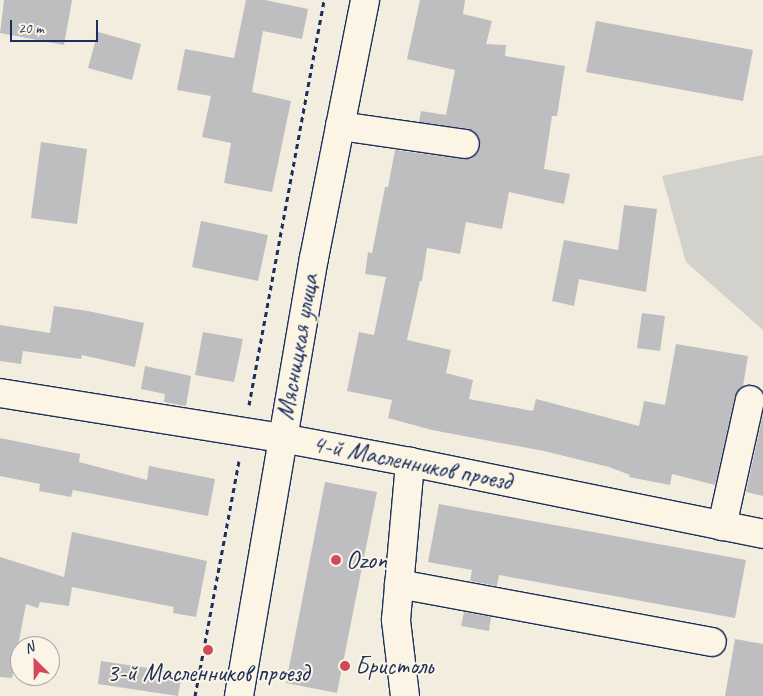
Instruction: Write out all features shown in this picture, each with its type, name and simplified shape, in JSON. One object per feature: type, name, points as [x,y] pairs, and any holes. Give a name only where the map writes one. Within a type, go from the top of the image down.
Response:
[{"type":"street","name":"Мясницкая улица","points":[[239,696],[282,438],[365,0]]},
{"type":"street","points":[[340,126],[465,144]]},
{"type":"street","name":"4-й Масленников проезд","points":[[0,393],[282,438],[410,462],[763,534]]},
{"type":"street","points":[[722,526],[750,400]]},
{"type":"street","points":[[405,696],[396,620],[410,462]]},
{"type":"street","points":[[399,584],[712,642]]},
{"type":"path","points":[[195,696],[324,0]]},
{"type":"shaded area","points":[[763,155],[763,330],[686,262],[662,176]]},
{"type":"building","points":[[4,0],[72,0],[64,45],[0,33]]},
{"type":"building","points":[[246,0],[265,0],[308,9],[302,39],[263,31],[252,92],[291,101],[272,192],[224,183],[231,143],[202,137],[211,96],[177,90],[185,49],[234,58]]},
{"type":"building","points":[[420,0],[465,0],[463,14],[492,21],[486,44],[506,45],[505,56],[565,66],[557,116],[552,116],[544,169],[570,174],[564,204],[509,192],[502,229],[466,222],[460,254],[427,248],[422,281],[420,281],[407,340],[451,350],[446,373],[473,380],[469,399],[533,411],[536,399],[639,426],[644,401],[665,405],[676,344],[748,356],[743,386],[735,397],[715,485],[672,474],[670,485],[629,477],[630,475],[609,467],[544,451],[432,430],[388,418],[392,400],[347,391],[359,332],[374,335],[386,277],[365,274],[368,252],[372,253],[385,187],[388,187],[395,150],[470,159],[477,154],[480,147],[479,138],[475,132],[468,129],[419,122],[421,111],[446,115],[455,70],[407,59]]},
{"type":"building","points":[[596,21],[753,50],[743,101],[586,72]]},
{"type":"building","points":[[98,32],[141,44],[132,80],[88,68]]},
{"type":"building","points":[[41,142],[87,149],[77,224],[31,218]]},
{"type":"building","points":[[624,205],[657,209],[646,292],[579,279],[574,306],[552,301],[564,240],[618,250]]},
{"type":"building","points":[[201,221],[268,235],[258,281],[192,267]]},
{"type":"building","points":[[54,306],[144,323],[135,367],[82,355],[81,359],[23,351],[21,364],[0,361],[0,325],[50,333]]},
{"type":"building","points":[[642,313],[665,316],[660,351],[637,348]]},
{"type":"building","points":[[203,332],[243,339],[234,382],[195,375]]},
{"type":"building","points":[[145,366],[191,376],[186,406],[164,402],[165,394],[141,389]]},
{"type":"building","points":[[763,414],[763,496],[746,492]]},
{"type":"building","points":[[0,438],[80,454],[79,462],[147,480],[149,466],[215,479],[208,516],[73,490],[71,497],[39,491],[40,484],[0,476]]},
{"type":"building","points":[[325,482],[377,492],[337,693],[286,683]]},
{"type":"building","points":[[439,504],[746,560],[735,618],[499,575],[497,586],[470,581],[472,570],[428,562]]},
{"type":"building","points":[[72,532],[207,561],[196,617],[173,613],[174,607],[72,587],[69,606],[40,602],[38,608],[26,604],[20,636],[10,636],[10,678],[0,677],[0,557],[64,577]]},
{"type":"building","points":[[464,612],[491,617],[489,631],[461,626]]},
{"type":"building","points":[[735,639],[763,644],[763,696],[725,696]]},
{"type":"building","points":[[101,661],[182,673],[178,696],[98,684]]},
{"type":"place","name":"Ozon","points":[[336,560]]},
{"type":"place","name":"3-й Масленников проезд","points":[[208,650]]},
{"type":"place","name":"Бристоль","points":[[345,666]]}]
